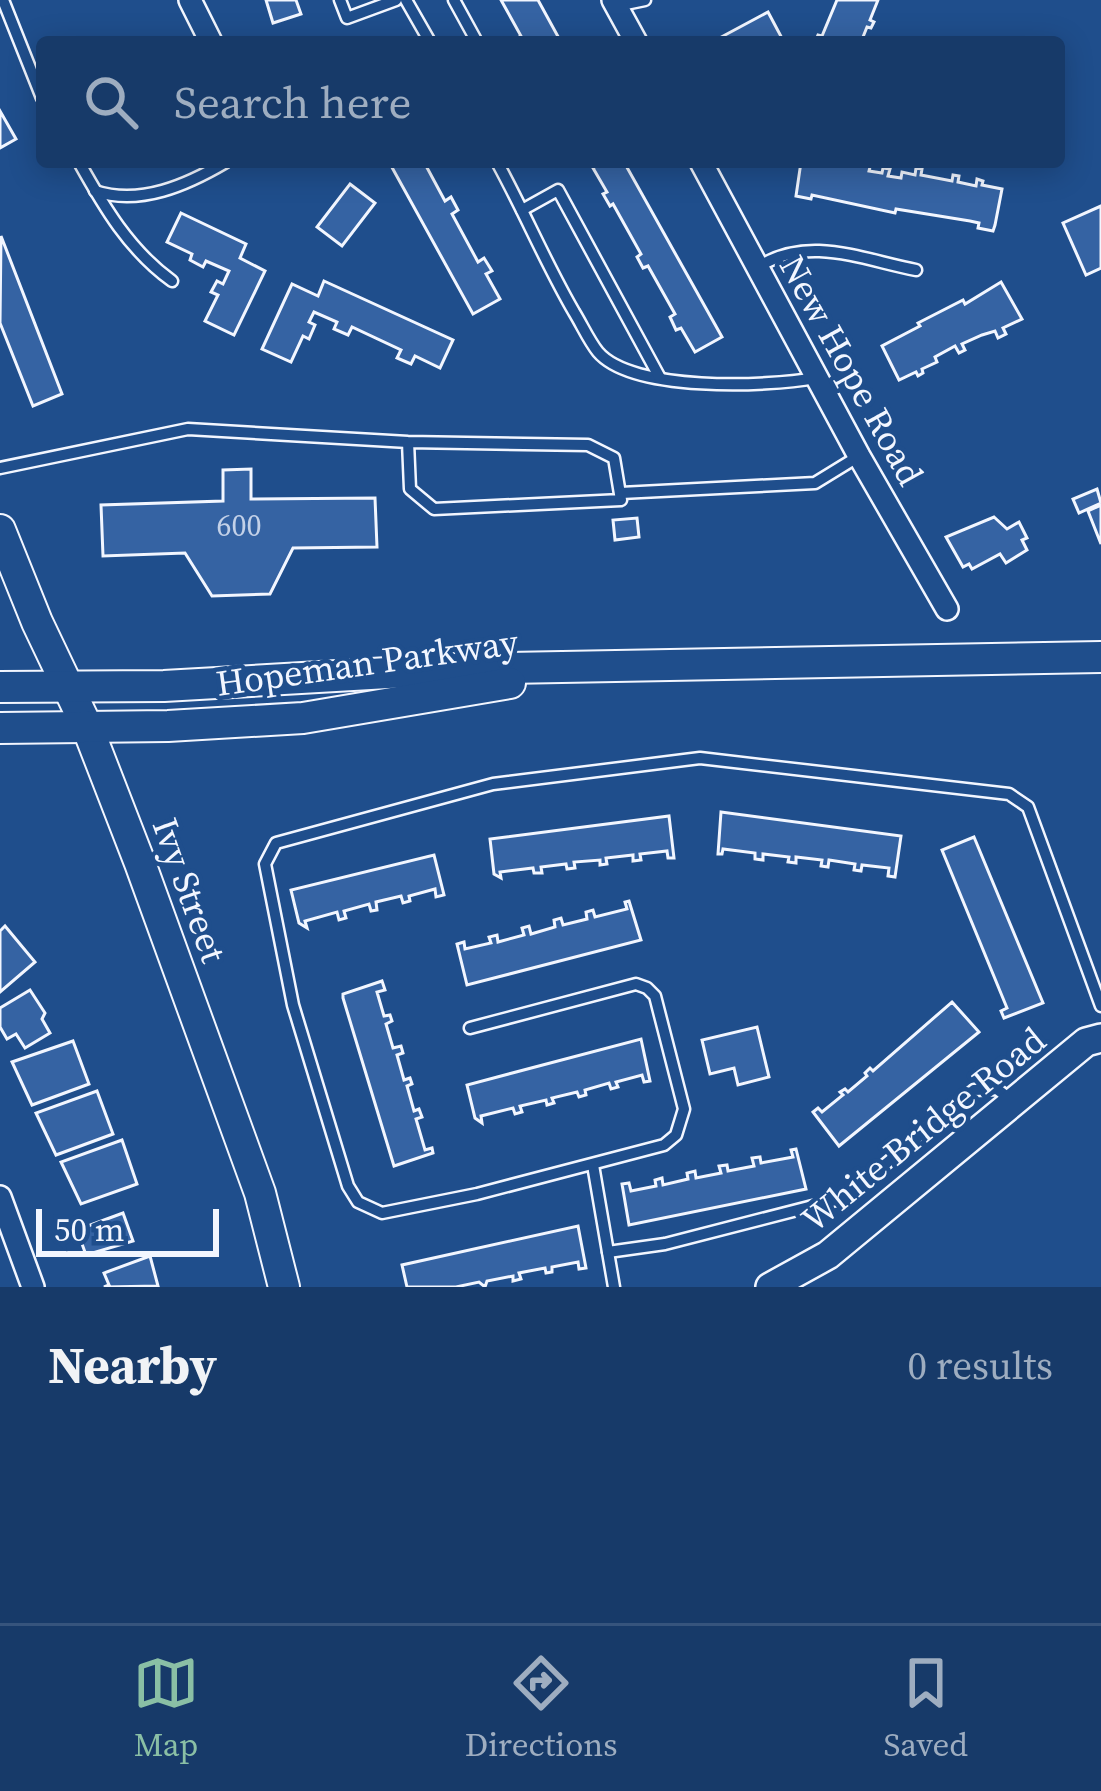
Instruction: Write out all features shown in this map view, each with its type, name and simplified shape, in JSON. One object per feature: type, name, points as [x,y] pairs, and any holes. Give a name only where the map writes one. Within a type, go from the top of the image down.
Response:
[{"type":"main road","name":"Ivy Street","points":[[0,530],[88,729],[260,1193],[284,1287]]},
{"type":"main road","name":"Hopeman Parkway","points":[[0,687],[164,686],[457,669],[1101,657]]},
{"type":"main road","name":"Hopeman Parkway","points":[[0,728],[88,729],[303,718],[599,668]]},
{"type":"street","points":[[190,0],[208,36]]},
{"type":"street","points":[[615,3],[633,36]]},
{"type":"street","name":"New Hope Road","points":[[704,168],[947,609]]},
{"type":"street","name":"White Bridge Road","points":[[784,1284],[828,1255],[1086,1042],[1101,1038]]},
{"type":"street","points":[[0,1197],[33,1287]]},
{"type":"lane","points":[[3,0],[36,83]]},
{"type":"lane","points":[[340,0],[346,18],[396,0]]},
{"type":"lane","points":[[406,0],[427,36]]},
{"type":"lane","points":[[454,0],[474,36]]},
{"type":"lane","points":[[615,3],[645,0]]},
{"type":"lane","points":[[82,168],[136,251],[172,281]]},
{"type":"lane","points":[[95,191],[148,196],[212,168]]},
{"type":"lane","points":[[500,168],[564,295],[598,352],[615,367],[636,375],[754,386],[817,378]]},
{"type":"lane","points":[[522,209],[558,190],[660,377]]},
{"type":"lane","points":[[758,268],[781,253],[812,249],[916,270]]},
{"type":"lane","points":[[0,468],[188,429],[408,442],[588,445],[614,458],[621,500],[434,509],[410,489],[408,442]]},
{"type":"lane","points":[[621,493],[815,483],[859,455]]},
{"type":"lane","points":[[470,1028],[636,984],[647,988],[655,997],[684,1108],[682,1124],[664,1145],[477,1195],[382,1213],[358,1202],[348,1186],[292,1004],[265,864],[277,843],[493,784],[700,758],[1010,794],[1028,807],[1101,1006]]},
{"type":"lane","points":[[608,1252],[665,1244],[836,1200],[974,1090],[997,1089],[1013,1102]]},
{"type":"lane","points":[[593,1165],[614,1287]]},
{"type":"building","points":[[266,0],[296,0],[301,14],[273,23]]},
{"type":"building","points":[[501,0],[538,0],[558,36],[521,36]]},
{"type":"building","points":[[837,0],[878,0],[870,20],[874,22],[863,36],[822,36]]},
{"type":"building","points":[[768,12],[781,36],[723,36]]},
{"type":"building","points":[[0,111],[16,139],[0,148]]},
{"type":"building","points":[[392,168],[427,168],[445,201],[451,197],[458,210],[452,214],[478,262],[484,258],[492,271],[486,274],[500,299],[473,314]]},
{"type":"building","points":[[593,168],[627,168],[722,337],[695,352],[681,328],[676,330],[670,317],[675,314],[648,266],[643,268],[637,257],[641,254],[603,194],[607,192]]},
{"type":"building","points":[[800,168],[870,168],[882,173],[883,168],[890,169],[888,176],[901,178],[902,172],[915,175],[916,168],[922,169],[921,175],[952,181],[953,175],[959,176],[958,182],[976,186],[977,179],[982,185],[1002,189],[993,231],[970,221],[796,196]]},
{"type":"building","points":[[350,184],[375,203],[342,246],[317,227]]},
{"type":"building","points":[[1101,206],[1101,268],[1086,275],[1063,223]]},
{"type":"building","points":[[181,213],[246,244],[240,258],[265,271],[234,335],[205,321],[218,295],[211,292],[217,281],[223,284],[229,271],[206,261],[203,267],[190,260],[192,254],[167,242]]},
{"type":"building","points":[[1,236],[62,394],[33,406],[0,323]]},
{"type":"building","points":[[324,281],[453,340],[440,368],[415,356],[411,364],[397,358],[401,350],[352,327],[348,335],[334,329],[337,322],[314,312],[309,339],[303,336],[291,362],[262,349],[292,284],[318,296]]},
{"type":"building","points":[[1001,282],[1022,319],[1003,328],[1006,334],[998,338],[995,331],[982,335],[962,344],[965,350],[959,353],[955,346],[935,357],[937,362],[922,369],[923,373],[899,380],[882,346]]},
{"type":"building","points":[[251,469],[251,499],[375,498],[377,547],[293,548],[270,594],[212,596],[185,553],[103,556],[101,505],[223,501],[223,470]]},
{"type":"building","points":[[1097,489],[1101,503],[1079,513],[1073,499]]},
{"type":"building","points":[[1101,505],[1101,544],[1088,511]]},
{"type":"building","points":[[994,517],[1007,529],[1019,522],[1027,550],[1006,563],[1000,554],[972,569],[969,564],[963,567],[946,537]]},
{"type":"building","points":[[637,518],[639,537],[615,540],[613,520]]},
{"type":"building","points":[[721,812],[901,836],[895,877],[888,876],[889,868],[862,865],[861,871],[854,870],[855,864],[829,860],[828,867],[821,866],[822,860],[796,857],[796,863],[788,862],[789,857],[763,854],[763,860],[755,859],[755,853],[723,849],[718,854]]},
{"type":"building","points":[[669,816],[674,858],[668,858],[667,851],[640,854],[641,860],[633,861],[633,855],[606,858],[607,864],[600,865],[600,860],[574,862],[575,868],[567,869],[566,864],[541,867],[542,873],[534,873],[533,868],[500,872],[501,878],[494,874],[490,839]]},
{"type":"building","points":[[974,837],[1043,1003],[1004,1018],[1001,1011],[1007,1008],[942,850]]},
{"type":"building","points":[[434,855],[444,895],[436,897],[435,889],[409,896],[410,901],[403,903],[401,896],[376,902],[377,910],[371,911],[369,904],[344,911],[346,918],[339,920],[337,912],[305,921],[307,928],[299,923],[291,890]]},
{"type":"building","points":[[629,901],[641,940],[467,985],[457,944],[464,942],[465,949],[491,943],[489,937],[497,935],[498,942],[524,935],[522,928],[529,926],[531,934],[555,927],[554,920],[561,918],[563,925],[587,919],[586,912],[593,910],[595,917],[627,909],[625,902]]},
{"type":"building","points":[[5,926],[35,962],[0,992],[0,931]]},
{"type":"building","points":[[382,981],[385,990],[377,992],[384,1016],[390,1015],[392,1021],[386,1024],[393,1048],[401,1046],[403,1053],[397,1055],[404,1080],[410,1078],[412,1084],[407,1086],[414,1111],[419,1109],[422,1117],[416,1119],[425,1150],[432,1148],[433,1153],[394,1166],[343,998],[343,994]]},
{"type":"building","points":[[30,990],[45,1013],[42,1019],[50,1033],[25,1048],[16,1034],[7,1039],[0,1027],[0,1008]]},
{"type":"building","points":[[952,1002],[979,1032],[839,1146],[813,1112],[818,1108],[822,1112],[843,1095],[840,1092],[848,1092],[870,1068],[873,1071]]},
{"type":"building","points":[[757,1027],[769,1077],[738,1085],[734,1068],[710,1074],[702,1040]]},
{"type":"building","points":[[641,1039],[650,1081],[644,1082],[642,1075],[616,1082],[618,1087],[611,1089],[609,1083],[585,1090],[586,1095],[579,1097],[577,1092],[552,1098],[554,1103],[547,1105],[546,1100],[520,1106],[522,1112],[515,1114],[513,1108],[481,1116],[482,1123],[475,1118],[467,1085]]},
{"type":"building","points":[[73,1041],[89,1084],[32,1105],[12,1062]]},
{"type":"building","points":[[97,1091],[113,1134],[56,1155],[36,1113]]},
{"type":"building","points":[[122,1140],[137,1184],[81,1204],[61,1162]]},
{"type":"building","points":[[796,1149],[806,1189],[629,1225],[622,1184],[629,1183],[631,1191],[656,1186],[655,1180],[662,1178],[663,1185],[688,1179],[687,1173],[695,1171],[696,1178],[721,1173],[719,1166],[727,1165],[728,1171],[754,1166],[752,1158],[760,1157],[761,1163],[793,1157],[791,1150]]},
{"type":"building","points":[[123,1213],[133,1241],[86,1255],[77,1230]]},
{"type":"building","points":[[578,1226],[586,1268],[579,1269],[578,1262],[552,1267],[552,1272],[546,1273],[545,1268],[519,1273],[521,1279],[513,1281],[513,1276],[487,1281],[485,1287],[479,1282],[407,1287],[402,1265]]},
{"type":"building","points":[[150,1256],[158,1286],[104,1287],[109,1285],[104,1273]]}]
